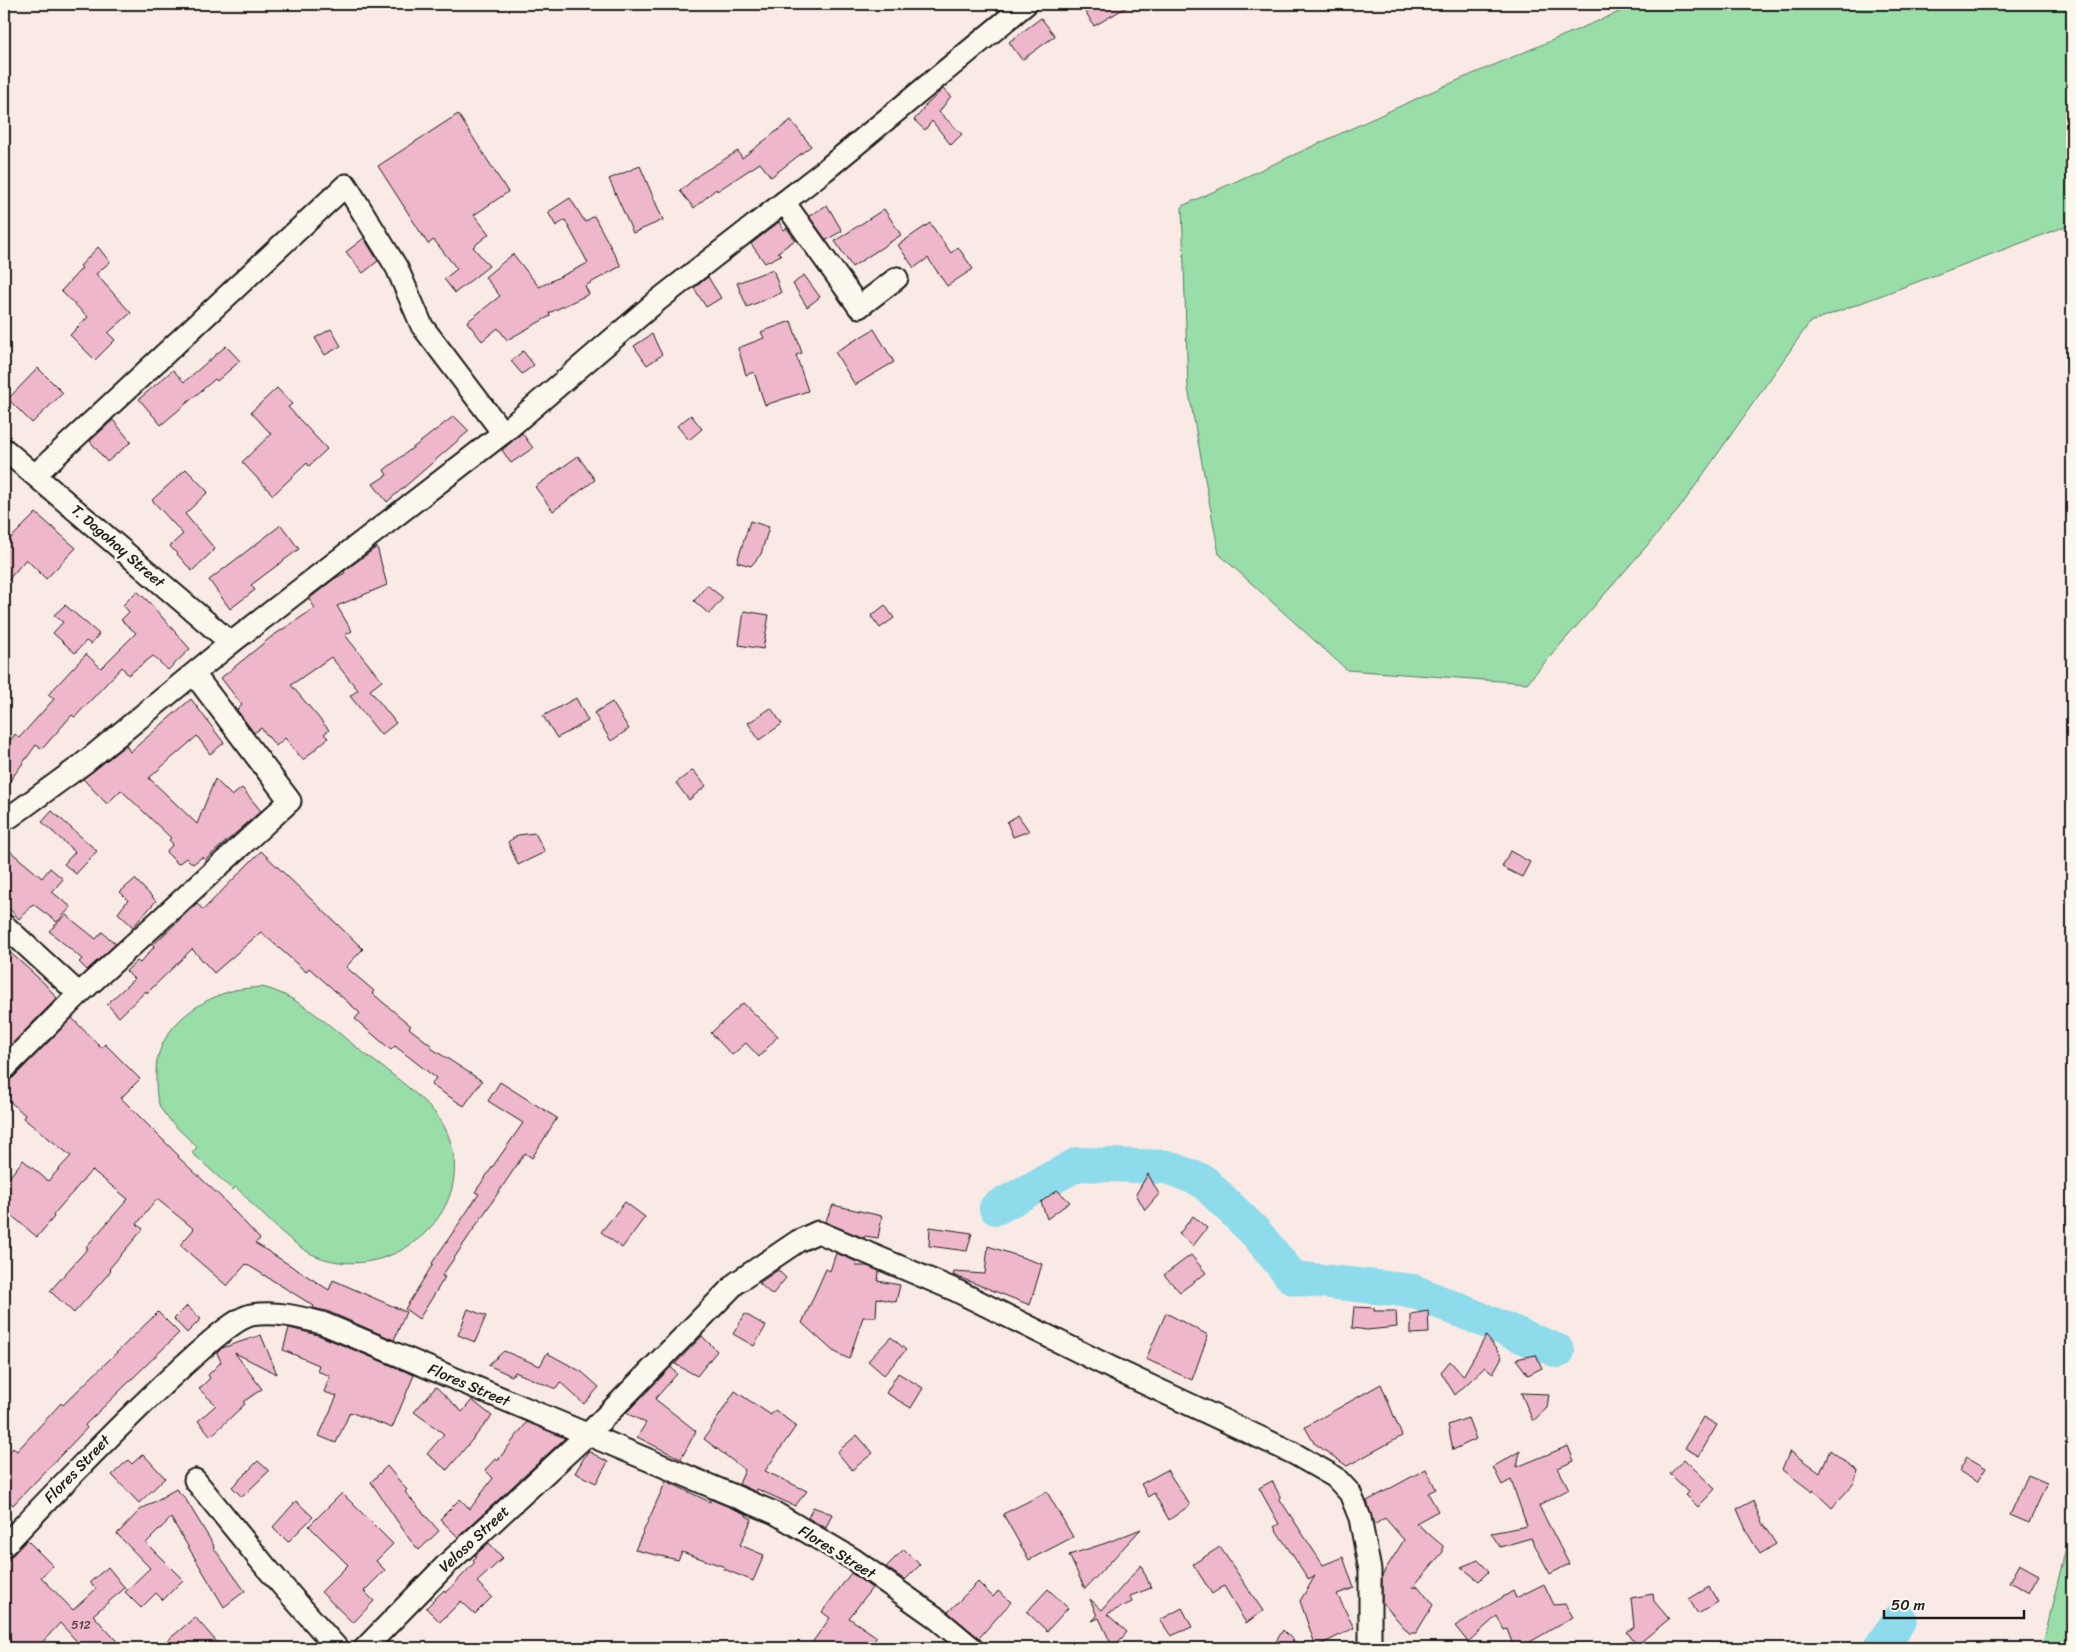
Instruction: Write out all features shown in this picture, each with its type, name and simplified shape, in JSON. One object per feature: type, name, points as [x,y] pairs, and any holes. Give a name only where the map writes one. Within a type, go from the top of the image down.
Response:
[{"type":"street","points":[[4,819],[10,817],[83,764],[231,644],[503,433],[657,301],[784,202],[1026,4]]},
{"type":"street","points":[[35,476],[346,185],[397,268],[422,326],[503,433]]},
{"type":"street","points":[[784,202],[859,307],[897,278]]},
{"type":"street","name":"T. Dagohoy Street","points":[[4,449],[231,644]]},
{"type":"street","points":[[4,1069],[79,994],[290,801],[194,674]]},
{"type":"street","points":[[4,925],[79,994]]},
{"type":"street","name":"Veloso Street","points":[[365,1648],[446,1565],[588,1434],[736,1283],[798,1241],[818,1232],[955,1290],[1112,1368],[1292,1452],[1335,1477],[1350,1493],[1360,1518],[1370,1570],[1370,1648]]},
{"type":"street","name":"Flores Street","points":[[4,1546],[84,1461],[150,1396],[216,1336],[250,1315],[283,1314],[322,1323],[775,1513],[853,1559],[935,1617],[972,1648]]},
{"type":"street","points":[[195,1480],[265,1566],[337,1648]]},
{"type":"green space","points":[[1638,4],[2072,4],[2072,224],[1810,322],[1679,509],[1527,683],[1347,670],[1219,554],[1188,388],[1182,206],[1442,87]]},
{"type":"green space","points":[[262,987],[289,997],[314,1013],[417,1095],[428,1105],[444,1126],[454,1156],[453,1185],[443,1211],[425,1233],[402,1250],[375,1260],[346,1263],[307,1252],[274,1226],[236,1187],[233,1190],[192,1153],[197,1147],[160,1107],[156,1088],[157,1060],[162,1045],[180,1020],[206,1001],[220,995],[245,988]]},
{"type":"green space","points":[[2072,1522],[2072,1648],[2042,1648]]},
{"type":"building","points":[[1081,4],[1132,4],[1094,26]]},
{"type":"building","points":[[1041,18],[1055,36],[1022,60],[1009,42]]},
{"type":"building","points":[[943,89],[951,96],[939,112],[962,134],[951,145],[932,121],[925,130],[914,120],[922,109]]},
{"type":"building","points":[[458,114],[508,192],[474,215],[489,234],[473,247],[489,266],[455,293],[444,279],[457,269],[434,240],[428,244],[378,166]]},
{"type":"building","points":[[791,120],[811,146],[771,177],[760,163],[717,191],[716,189],[694,208],[680,191],[700,174],[738,151],[742,158]]},
{"type":"building","points":[[640,166],[663,220],[633,233],[609,179]]},
{"type":"building","points":[[570,198],[585,222],[594,216],[621,266],[585,286],[589,294],[549,313],[550,316],[507,340],[498,328],[482,341],[467,322],[500,296],[485,277],[513,254],[539,287],[588,263],[565,220],[556,226],[548,212]]},
{"type":"building","points":[[827,205],[842,231],[826,240],[809,216]]},
{"type":"building","points":[[884,209],[901,235],[852,267],[835,241]]},
{"type":"building","points":[[779,222],[784,230],[787,228],[795,240],[778,252],[781,255],[765,263],[751,244]]},
{"type":"building","points":[[930,223],[951,253],[958,247],[973,269],[947,286],[928,258],[914,268],[898,245]]},
{"type":"building","points":[[364,238],[378,261],[363,273],[346,252]]},
{"type":"building","points":[[98,247],[110,262],[96,274],[131,313],[108,333],[115,340],[95,360],[70,335],[88,317],[61,291],[82,268],[80,266]]},
{"type":"building","points":[[773,269],[781,293],[747,307],[737,283]]},
{"type":"building","points":[[804,275],[820,297],[807,307],[793,284]]},
{"type":"building","points":[[708,277],[721,298],[706,307],[694,288]]},
{"type":"building","points":[[791,321],[802,353],[796,355],[808,391],[765,405],[754,372],[746,375],[738,348],[764,338],[761,332]]},
{"type":"building","points":[[331,329],[341,346],[325,355],[315,338]]},
{"type":"building","points":[[874,329],[894,362],[855,385],[835,352]]},
{"type":"building","points":[[652,334],[662,355],[647,365],[634,346]]},
{"type":"building","points":[[226,346],[240,361],[217,381],[215,379],[161,425],[139,399],[173,370],[184,382]]},
{"type":"building","points":[[523,351],[534,365],[522,374],[511,361]]},
{"type":"building","points":[[38,368],[63,393],[32,423],[8,399]]},
{"type":"building","points":[[277,388],[292,404],[288,407],[327,449],[309,466],[307,463],[273,495],[242,462],[271,434],[251,412]]},
{"type":"building","points":[[691,415],[702,429],[689,440],[677,426]]},
{"type":"building","points":[[454,416],[469,431],[387,502],[373,484],[387,475],[384,470]]},
{"type":"building","points":[[113,420],[131,442],[107,462],[90,441]]},
{"type":"building","points":[[522,433],[533,448],[511,463],[502,450]]},
{"type":"building","points":[[578,456],[595,480],[553,511],[535,487]]},
{"type":"building","points":[[186,469],[208,492],[185,514],[215,549],[192,571],[170,546],[183,534],[152,500]]},
{"type":"building","points":[[36,513],[76,548],[46,579],[26,559],[4,585],[4,545]]},
{"type":"building","points":[[750,521],[769,527],[761,554],[751,566],[737,562]]},
{"type":"building","points":[[281,525],[299,549],[251,585],[255,590],[230,609],[209,580]]},
{"type":"building","points":[[377,547],[387,585],[337,606],[352,631],[345,635],[382,681],[370,690],[396,723],[381,735],[350,696],[358,690],[331,657],[291,685],[329,730],[324,734],[328,738],[303,760],[285,738],[276,746],[261,728],[254,733],[237,710],[242,705],[221,678],[271,637],[315,608],[309,599]]},
{"type":"building","points":[[707,585],[723,598],[709,614],[694,601]]},
{"type":"building","points":[[137,591],[190,649],[168,670],[153,656],[128,675],[122,667],[75,717],[72,715],[42,749],[36,745],[4,789],[4,749],[15,734],[19,738],[54,699],[48,695],[86,654],[101,668],[136,633],[121,620],[129,612],[123,605]]},
{"type":"building","points":[[65,605],[99,634],[91,644],[86,641],[75,653],[53,633],[63,622],[54,615]]},
{"type":"building","points":[[885,605],[894,618],[880,628],[871,616]]},
{"type":"building","points":[[744,611],[769,615],[763,649],[739,645]]},
{"type":"building","points":[[576,698],[588,721],[557,738],[543,716]]},
{"type":"building","points":[[191,699],[224,743],[210,754],[197,736],[149,778],[197,824],[215,779],[232,796],[242,788],[261,811],[205,860],[202,857],[193,864],[186,858],[178,864],[166,852],[173,844],[169,840],[171,838],[121,790],[107,804],[83,779],[126,745],[130,752]]},
{"type":"building","points":[[612,702],[629,729],[611,741],[594,713]]},
{"type":"building","points":[[771,708],[782,724],[759,740],[748,723]]},
{"type":"building","points":[[693,770],[706,786],[689,800],[676,783]]},
{"type":"building","points":[[52,811],[97,851],[76,874],[64,864],[75,852],[42,822]]},
{"type":"building","points":[[1018,815],[1029,831],[1013,837],[1007,822]]},
{"type":"building","points":[[535,833],[545,852],[518,865],[508,842],[518,835]]},
{"type":"building","points":[[4,846],[42,878],[50,868],[63,879],[52,892],[71,907],[57,922],[33,904],[19,919],[4,903]]},
{"type":"building","points":[[261,851],[363,949],[346,967],[374,991],[372,993],[411,1026],[409,1028],[432,1046],[431,1048],[482,1081],[464,1106],[431,1085],[436,1078],[395,1046],[391,1050],[355,1019],[360,1013],[309,968],[306,972],[261,932],[214,973],[192,949],[147,993],[146,991],[119,1017],[107,1004],[134,979],[126,971],[137,961],[140,963],[154,947],[153,945],[197,903],[203,910]]},
{"type":"building","points":[[1510,851],[1530,862],[1522,877],[1502,867]]},
{"type":"building","points":[[135,879],[156,901],[133,927],[118,913],[128,900],[120,892]]},
{"type":"building","points":[[66,915],[96,939],[102,932],[116,944],[87,970],[79,962],[82,959],[49,931]]},
{"type":"building","points":[[4,947],[44,983],[57,998],[4,1052]]},
{"type":"building","points":[[743,1003],[778,1036],[759,1057],[746,1043],[732,1055],[711,1033]]},
{"type":"building","points":[[72,1018],[101,1048],[105,1044],[140,1079],[121,1098],[178,1157],[221,1197],[260,1239],[255,1243],[329,1290],[333,1280],[406,1312],[394,1340],[327,1311],[313,1308],[314,1306],[246,1264],[227,1286],[180,1245],[194,1229],[157,1199],[137,1224],[143,1229],[109,1269],[111,1271],[74,1313],[50,1291],[128,1199],[92,1170],[53,1215],[54,1217],[37,1237],[4,1209],[4,1184],[23,1160],[48,1181],[71,1156],[23,1118],[25,1115],[4,1096],[4,1081],[13,1078]]},
{"type":"building","points":[[500,1082],[557,1118],[532,1158],[525,1153],[442,1276],[445,1277],[419,1319],[405,1309],[432,1263],[479,1194],[475,1192],[523,1123],[488,1101]]},
{"type":"building","points":[[1148,1174],[1159,1194],[1145,1210],[1136,1194]]},
{"type":"building","points":[[1057,1190],[1070,1202],[1047,1219],[1041,1202]]},
{"type":"building","points":[[625,1202],[645,1217],[622,1248],[601,1232]]},
{"type":"building","points":[[833,1205],[882,1216],[878,1238],[865,1236],[864,1238],[825,1222]]},
{"type":"building","points":[[1193,1216],[1207,1228],[1193,1246],[1179,1234]]},
{"type":"building","points":[[930,1227],[972,1233],[967,1251],[929,1246]]},
{"type":"building","points":[[988,1246],[1042,1264],[1030,1305],[953,1275],[954,1272],[985,1274]]},
{"type":"building","points":[[836,1253],[857,1262],[856,1266],[867,1266],[879,1271],[878,1281],[900,1285],[896,1302],[877,1298],[876,1317],[863,1317],[849,1359],[833,1351],[802,1323],[826,1269],[830,1271]]},
{"type":"building","points":[[1191,1255],[1206,1273],[1180,1292],[1164,1275]]},
{"type":"building","points":[[778,1270],[786,1278],[772,1295],[759,1283]]},
{"type":"building","points":[[187,1306],[201,1319],[187,1333],[174,1319]]},
{"type":"building","points":[[1354,1307],[1375,1308],[1374,1311],[1396,1311],[1397,1327],[1367,1330],[1352,1328]]},
{"type":"building","points":[[468,1309],[486,1316],[475,1342],[458,1335]]},
{"type":"building","points":[[1428,1311],[1429,1333],[1411,1334],[1411,1314]]},
{"type":"building","points":[[158,1312],[179,1333],[85,1425],[87,1428],[13,1505],[4,1497],[4,1458],[13,1448],[17,1451],[61,1403],[63,1405]]},
{"type":"building","points":[[1166,1313],[1208,1335],[1192,1380],[1146,1359]]},
{"type":"building","points":[[745,1314],[766,1326],[754,1346],[733,1334]]},
{"type":"building","points":[[289,1328],[318,1335],[414,1375],[392,1428],[350,1412],[336,1443],[319,1436],[337,1396],[324,1392],[330,1376],[317,1371],[319,1365],[283,1350]]},
{"type":"building","points":[[261,1335],[277,1374],[235,1353],[262,1389],[243,1402],[245,1404],[211,1436],[198,1421],[216,1405],[199,1389],[210,1378],[208,1375],[221,1362],[217,1353],[222,1348]]},
{"type":"building","points":[[702,1336],[717,1351],[697,1376],[675,1364]]},
{"type":"building","points":[[1486,1336],[1502,1357],[1493,1373],[1485,1367],[1455,1395],[1441,1372],[1450,1361],[1463,1376]]},
{"type":"building","points":[[891,1337],[906,1350],[884,1375],[868,1361]]},
{"type":"building","points":[[504,1351],[540,1366],[547,1353],[582,1372],[599,1387],[584,1404],[560,1382],[556,1389],[515,1372],[512,1376],[488,1365]]},
{"type":"building","points":[[1536,1355],[1542,1368],[1528,1375],[1516,1359]]},
{"type":"building","points":[[671,1367],[677,1374],[655,1399],[696,1431],[681,1459],[637,1437],[646,1423],[626,1413]]},
{"type":"building","points":[[898,1373],[923,1388],[911,1408],[886,1393]]},
{"type":"building","points":[[1381,1384],[1402,1436],[1347,1466],[1314,1443],[1305,1427]]},
{"type":"building","points":[[436,1387],[462,1412],[472,1400],[492,1416],[447,1470],[427,1454],[444,1434],[414,1412]]},
{"type":"building","points":[[735,1391],[771,1415],[775,1410],[796,1426],[765,1471],[807,1491],[795,1506],[757,1489],[756,1492],[739,1484],[745,1470],[704,1439]]},
{"type":"building","points":[[1521,1393],[1549,1394],[1547,1408],[1533,1421]]},
{"type":"building","points":[[1703,1417],[1717,1425],[1699,1456],[1685,1448]]},
{"type":"building","points":[[1468,1418],[1476,1439],[1453,1450],[1448,1425]]},
{"type":"building","points":[[527,1422],[565,1438],[458,1537],[440,1519],[460,1499],[470,1509],[493,1478],[485,1470],[496,1458],[498,1460]]},
{"type":"building","points":[[857,1435],[873,1453],[852,1470],[837,1452]]},
{"type":"building","points":[[1568,1446],[1574,1461],[1558,1468],[1569,1489],[1539,1506],[1569,1564],[1550,1574],[1531,1538],[1500,1547],[1491,1533],[1527,1526],[1511,1480],[1502,1485],[1493,1467],[1520,1451],[1517,1467]]},
{"type":"building","points":[[1830,1450],[1858,1471],[1854,1483],[1832,1508],[1812,1489],[1811,1491],[1782,1469],[1790,1451],[1820,1473]]},
{"type":"building","points":[[588,1451],[608,1462],[596,1483],[575,1473]]},
{"type":"building","points":[[143,1454],[165,1478],[139,1503],[112,1475],[128,1460],[132,1464]]},
{"type":"building","points":[[1967,1457],[1986,1468],[1977,1482],[1959,1471]]},
{"type":"building","points":[[1684,1459],[1715,1489],[1698,1507],[1686,1495],[1689,1492],[1670,1474]]},
{"type":"building","points":[[258,1461],[269,1471],[242,1497],[232,1487]]},
{"type":"building","points":[[387,1466],[407,1490],[405,1492],[439,1531],[419,1550],[410,1540],[371,1482]]},
{"type":"building","points":[[1426,1469],[1436,1489],[1428,1493],[1438,1511],[1416,1523],[1443,1546],[1443,1552],[1412,1588],[1418,1586],[1433,1605],[1416,1633],[1409,1633],[1382,1602],[1382,1575],[1404,1540],[1385,1518],[1374,1525],[1367,1501]]},
{"type":"building","points":[[1167,1470],[1190,1505],[1169,1520],[1154,1493],[1148,1497],[1141,1484]]},
{"type":"building","points":[[2028,1475],[2047,1483],[2029,1523],[2010,1515]]},
{"type":"building","points":[[666,1481],[710,1502],[710,1499],[746,1514],[746,1516],[752,1519],[740,1545],[764,1555],[753,1581],[724,1569],[725,1567],[682,1552],[678,1560],[635,1550]]},
{"type":"building","points":[[1272,1481],[1281,1498],[1279,1498],[1323,1565],[1343,1557],[1354,1588],[1337,1594],[1354,1628],[1316,1647],[1300,1601],[1315,1576],[1309,1580],[1274,1527],[1279,1524],[1259,1488]]},
{"type":"building","points":[[176,1489],[185,1498],[213,1547],[245,1591],[224,1607],[171,1518],[146,1543],[183,1580],[163,1600],[156,1593],[141,1608],[125,1592],[150,1568],[117,1534],[140,1510]]},
{"type":"building","points":[[1047,1492],[1073,1537],[1029,1560],[1003,1514]]},
{"type":"building","points":[[342,1493],[393,1544],[376,1561],[385,1570],[364,1591],[374,1601],[353,1623],[321,1592],[348,1565],[309,1526]]},
{"type":"building","points":[[296,1501],[313,1517],[288,1542],[273,1527]]},
{"type":"building","points":[[1753,1501],[1762,1523],[1776,1544],[1760,1554],[1748,1534],[1737,1509]]},
{"type":"building","points":[[813,1507],[832,1514],[826,1528],[808,1518]]},
{"type":"building","points":[[1141,1529],[1085,1589],[1069,1555]]},
{"type":"building","points":[[27,1540],[53,1566],[41,1577],[73,1610],[96,1589],[90,1582],[108,1567],[125,1588],[93,1615],[123,1648],[83,1648],[60,1623],[37,1648],[19,1648],[4,1636],[4,1564]]},
{"type":"building","points":[[489,1543],[503,1558],[477,1582],[492,1597],[475,1614],[461,1601],[440,1622],[426,1608],[444,1590],[446,1593],[475,1562],[473,1560],[477,1556],[475,1555]]},
{"type":"building","points":[[1220,1547],[1263,1611],[1246,1623],[1224,1586],[1212,1594],[1193,1564]]},
{"type":"building","points":[[904,1549],[920,1565],[905,1580],[886,1567]]},
{"type":"building","points":[[1478,1560],[1489,1571],[1479,1581],[1461,1567]]},
{"type":"building","points":[[2019,1564],[2039,1575],[2029,1593],[2009,1582]]},
{"type":"building","points":[[1141,1565],[1151,1588],[1130,1596],[1132,1602],[1107,1614],[1127,1632],[1113,1648],[1099,1618],[1092,1621],[1097,1616],[1090,1599],[1102,1610]]},
{"type":"building","points":[[851,1573],[872,1588],[849,1618],[877,1637],[868,1648],[808,1648],[830,1618],[822,1612]]},
{"type":"building","points":[[978,1582],[993,1597],[998,1591],[1011,1602],[979,1638],[948,1612]]},
{"type":"building","points":[[1544,1584],[1554,1605],[1565,1604],[1573,1617],[1530,1642],[1514,1648],[1507,1629],[1504,1630],[1497,1616],[1468,1642],[1455,1626],[1513,1591],[1516,1598]]},
{"type":"building","points":[[1709,1587],[1718,1602],[1698,1614],[1689,1599]]},
{"type":"building","points":[[1048,1589],[1068,1608],[1047,1631],[1027,1612]]},
{"type":"building","points":[[1653,1594],[1654,1601],[1669,1619],[1637,1645],[1627,1632],[1634,1627],[1631,1598]]},
{"type":"building","points":[[1182,1608],[1192,1627],[1171,1636],[1160,1620]]},
{"type":"building","points":[[195,1617],[222,1648],[159,1648]]},
{"type":"building","points":[[1283,1630],[1301,1648],[1272,1648]]},
{"type":"waterway","points":[[996,1208],[1078,1164],[1167,1167],[1203,1181],[1256,1233],[1293,1278],[1413,1291],[1558,1351]]},
{"type":"waterway","points":[[1880,1648],[1900,1619]]}]
